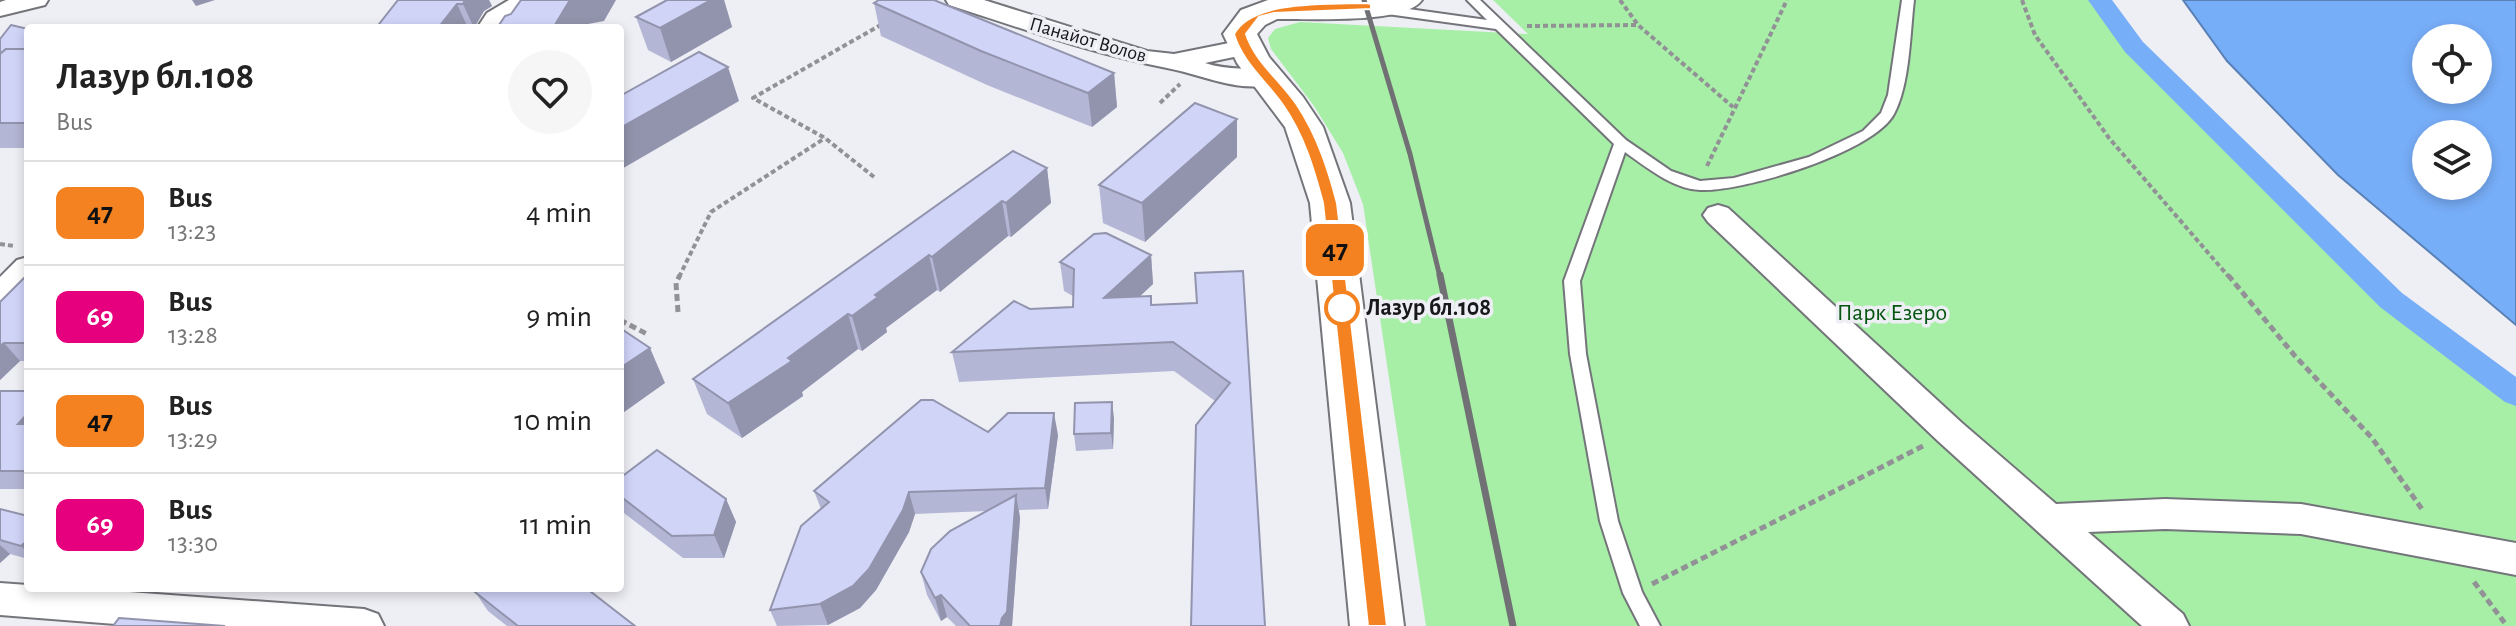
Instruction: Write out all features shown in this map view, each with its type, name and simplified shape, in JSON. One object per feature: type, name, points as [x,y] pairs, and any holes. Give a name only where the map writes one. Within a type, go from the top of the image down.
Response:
[{"type":"main road","points":[[1377,626],[1330,203],[1318,158],[1291,107],[1255,63],[1240,34],[1244,24],[1255,15],[1273,9],[1373,3],[1393,5],[1405,0]]},
{"type":"street","points":[[3,20],[36,0]]},
{"type":"street","name":"Панайот Волов","points":[[958,0],[1106,48],[1172,61],[1222,77],[1255,63]]},
{"type":"street","points":[[492,24],[496,18],[525,1]]},
{"type":"street","name":"Панайот Волов","points":[[1172,61],[1255,63]]},
{"type":"street","points":[[1718,215],[1950,432],[2169,626]]},
{"type":"street","points":[[0,296],[24,271]]},
{"type":"street","points":[[2046,519],[2165,514],[2292,518],[2516,559]]},
{"type":"street","points":[[0,599],[364,626]]},
{"type":"lane","points":[[1473,0],[1621,143],[1666,174],[1699,186],[1734,182],[1814,160],[1868,134],[1887,115],[1895,95],[1903,56],[1908,0]]},
{"type":"lane","points":[[1373,3],[1501,26]]},
{"type":"lane","points":[[1621,143],[1572,281],[1578,354],[1609,521],[1633,593],[1650,626]]},
{"type":"path","points":[[1620,0],[1638,25],[1733,107]]},
{"type":"path","points":[[1699,186],[1733,107],[1787,0]]},
{"type":"path","points":[[2022,0],[2035,35],[2109,138],[2295,356],[2372,438],[2507,626]]},
{"type":"path","points":[[874,177],[825,138],[753,98],[884,23]]},
{"type":"path","points":[[1501,26],[1638,25]]},
{"type":"path","points":[[678,312],[676,283],[711,212],[825,138]]},
{"type":"path","points":[[624,322],[647,334]]},
{"type":"path","points":[[1633,593],[1950,432]]},
{"type":"green space","name":"Парк Езеро","points":[[1493,0],[2100,0],[2134,47],[2396,311],[2516,399],[2516,626],[1426,626],[1363,204],[1343,153],[1314,106],[1271,49],[1268,38],[1275,29],[1300,22],[1528,34]]},
{"type":"water","points":[[2183,0],[2516,0],[2516,325],[2338,175],[2227,61]]},
{"type":"building","points":[[398,0],[465,0],[463,4],[457,4],[441,24],[379,24]]},
{"type":"building","points":[[521,0],[570,0],[555,24],[500,24],[505,16],[511,14]]},
{"type":"building","points":[[667,0],[711,0],[660,28],[636,17]]},
{"type":"building","points":[[879,0],[934,0],[1114,73],[1088,93],[981,51],[874,3]]},
{"type":"building","points":[[11,25],[24,28],[24,49],[6,49],[0,54],[0,39]]},
{"type":"building","points":[[6,49],[24,49],[24,123],[0,123],[0,54]]},
{"type":"building","points":[[699,52],[728,67],[624,126],[624,94]]},
{"type":"building","points":[[1195,103],[1237,119],[1142,203],[1099,185]]},
{"type":"building","points":[[1013,151],[1047,168],[1006,203],[1002,201],[932,257],[929,255],[875,295],[878,297],[852,316],[848,314],[788,358],[792,361],[728,403],[693,379]]},
{"type":"building","points":[[1106,233],[1151,255],[1104,298],[1151,296],[1151,305],[1197,303],[1195,273],[1243,271],[1265,626],[1191,626],[1196,425],[1230,383],[1173,342],[952,352],[1014,301],[1030,309],[1073,307],[1074,269],[1060,262],[1094,234]]},
{"type":"building","points":[[24,278],[24,343],[4,343],[0,346],[0,302]]},
{"type":"building","points":[[624,331],[650,348],[624,365]]},
{"type":"building","points":[[0,391],[24,391],[24,417],[18,424],[24,424],[24,471],[0,471]]},
{"type":"building","points":[[921,400],[933,400],[988,432],[1008,413],[1054,413],[1045,488],[909,492],[903,510],[869,569],[853,586],[820,604],[770,610],[801,526],[829,502],[814,491]]},
{"type":"building","points":[[1112,402],[1111,433],[1074,434],[1075,403]]},
{"type":"building","points":[[657,450],[726,499],[714,535],[672,536],[624,499],[624,475]]},
{"type":"building","points":[[1016,495],[1007,612],[1000,626],[970,626],[941,595],[935,598],[921,572],[931,549],[950,531]]},
{"type":"building","points":[[0,509],[24,515],[24,543],[21,546],[0,540]]},
{"type":"building","points":[[475,592],[591,592],[635,626],[518,626]]},
{"type":"building","points":[[119,618],[225,626],[113,626]]},
{"type":"waterway","points":[[2100,0],[2134,47],[2391,300],[2516,394]]},
{"type":"railway","points":[[1364,0],[1410,154],[1440,277]]},
{"type":"railway","points":[[1440,275],[1513,626]]},
{"type":"bus line","name":"47","points":[[1366,6],[1273,9],[1255,15],[1244,24],[1240,34],[1244,48],[1291,107],[1318,158],[1330,203],[1377,626]]},
{"type":"place","name":"Лазур бл.108","points":[[1342,308]]}]
